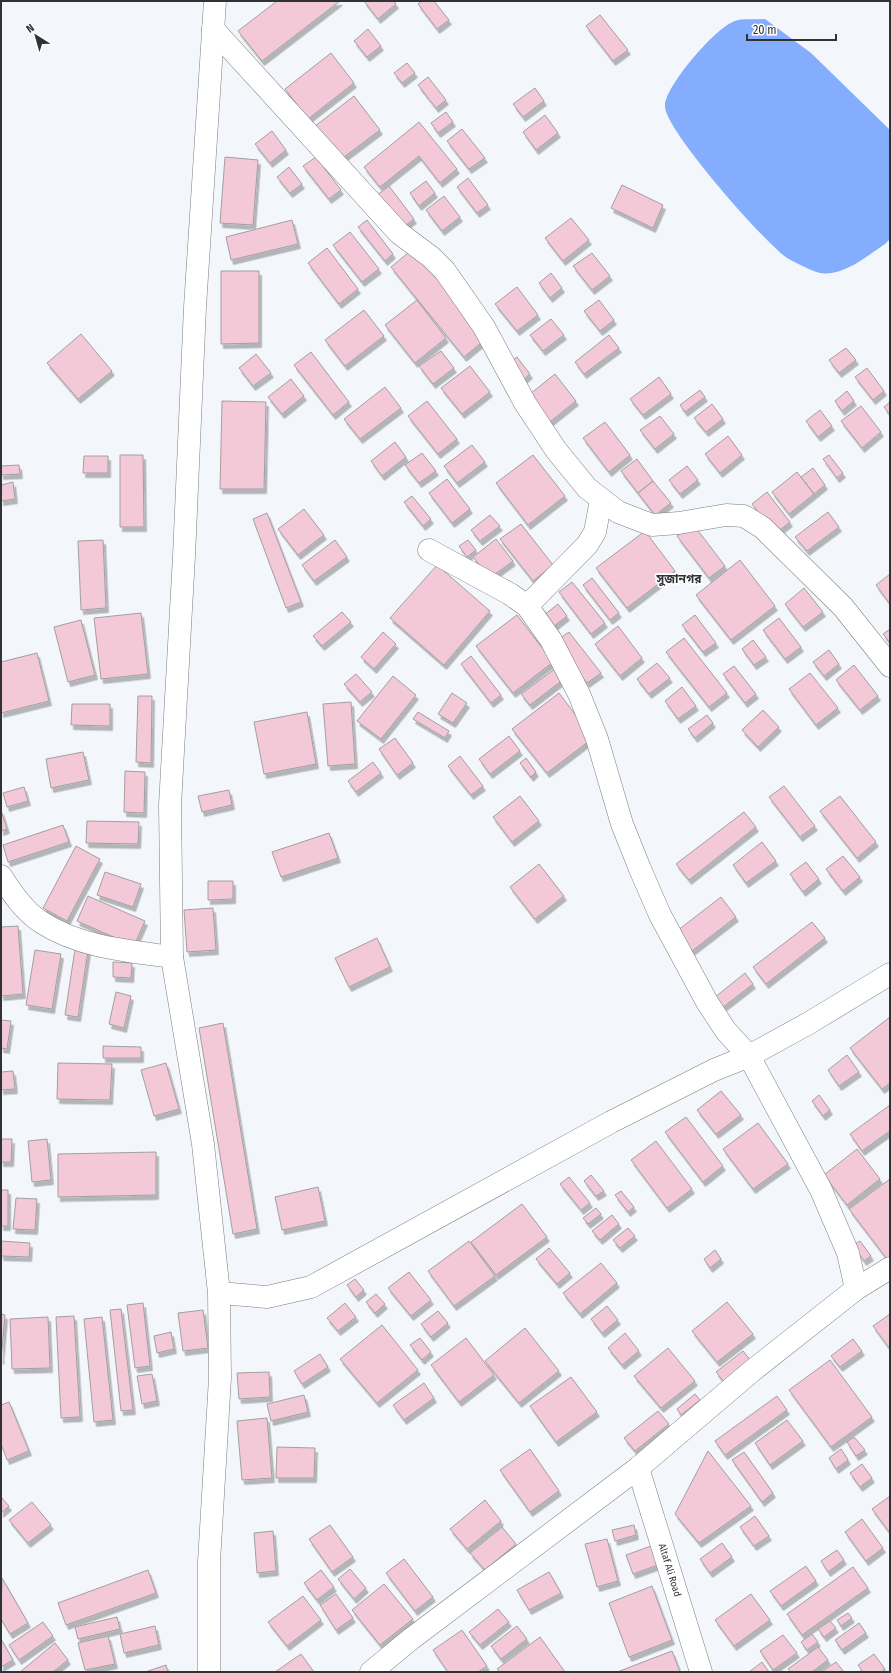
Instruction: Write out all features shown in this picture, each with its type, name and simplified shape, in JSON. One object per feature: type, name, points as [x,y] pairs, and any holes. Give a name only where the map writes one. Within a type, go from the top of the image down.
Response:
[{"type":"street","points":[[209,1672],[209,1562],[220,1378],[219,1293],[203,1144],[172,957],[170,805],[195,307],[215,1]]},
{"type":"street","points":[[213,30],[399,233],[431,257],[445,271],[484,327],[510,373],[524,403],[556,450],[587,488],[618,512],[652,524],[679,523],[726,515],[744,516],[763,528],[843,607],[890,666]]},
{"type":"street","points":[[527,606],[587,545],[595,532],[601,500]]},
{"type":"street","points":[[429,550],[510,594],[527,606],[551,640],[579,694],[597,740],[622,824],[660,914],[707,1002],[726,1031],[749,1056],[821,1190],[848,1253],[856,1289]]},
{"type":"street","points":[[1,876],[15,898],[40,922],[68,936],[111,949],[172,957]]},
{"type":"street","points":[[219,1293],[267,1297],[311,1287],[611,1122],[714,1070],[749,1056],[809,1023],[890,974]]},
{"type":"street","points":[[371,1672],[411,1639],[638,1468],[752,1371],[856,1289],[890,1268]]},
{"type":"street","name":"Altaf Ali Road","points":[[638,1468],[701,1672]]},
{"type":"water","points":[[765,19],[811,53],[890,130],[890,239],[863,260],[837,272],[820,273],[812,270],[787,258],[775,248],[738,209],[697,160],[669,119],[665,106],[667,97],[673,85],[682,72],[716,34],[735,21]]},
{"type":"building","points":[[277,1],[340,1],[262,61],[238,31]]},
{"type":"building","points":[[364,1],[394,1],[396,4],[378,19]]},
{"type":"building","points":[[422,1],[434,1],[449,20],[437,29],[418,4]]},
{"type":"building","points":[[600,15],[628,50],[613,61],[586,26]]},
{"type":"building","points":[[368,29],[381,46],[367,57],[354,41]]},
{"type":"building","points":[[331,53],[354,83],[308,119],[285,89]]},
{"type":"building","points":[[407,63],[415,73],[402,83],[394,73]]},
{"type":"building","points":[[428,77],[446,100],[436,108],[418,85]]},
{"type":"building","points":[[535,88],[544,101],[523,117],[513,104]]},
{"type":"building","points":[[354,96],[380,130],[336,163],[310,130]]},
{"type":"building","points":[[446,112],[453,122],[438,133],[431,123]]},
{"type":"building","points":[[545,115],[558,133],[536,150],[523,132]]},
{"type":"building","points":[[419,122],[457,169],[440,183],[419,156],[380,187],[364,167]]},
{"type":"building","points":[[462,129],[485,158],[469,169],[447,141]]},
{"type":"building","points":[[272,131],[286,150],[270,163],[255,144]]},
{"type":"building","points":[[225,157],[258,160],[253,225],[220,223]]},
{"type":"building","points":[[316,157],[341,190],[329,199],[303,166]]},
{"type":"building","points":[[289,167],[302,184],[290,193],[277,177]]},
{"type":"building","points":[[468,178],[488,205],[477,213],[457,187]]},
{"type":"building","points":[[426,181],[435,193],[419,206],[410,193]]},
{"type":"building","points":[[622,185],[663,205],[653,228],[611,208]]},
{"type":"building","points":[[389,186],[414,219],[401,229],[376,196]]},
{"type":"building","points":[[444,196],[460,217],[442,231],[426,210]]},
{"type":"building","points":[[571,218],[589,240],[563,261],[545,238]]},
{"type":"building","points":[[292,220],[298,244],[231,260],[226,237]]},
{"type":"building","points":[[367,220],[393,254],[385,261],[358,227]]},
{"type":"building","points":[[350,232],[379,269],[362,282],[333,245]]},
{"type":"building","points":[[327,248],[358,289],[339,304],[308,263]]},
{"type":"building","points":[[414,248],[487,338],[464,357],[391,267]]},
{"type":"building","points":[[592,253],[610,276],[592,290],[573,266]]},
{"type":"building","points":[[221,271],[259,271],[259,343],[221,344]]},
{"type":"building","points":[[551,273],[562,288],[550,298],[539,283]]},
{"type":"building","points":[[517,287],[538,315],[517,331],[495,304]]},
{"type":"building","points":[[417,300],[446,338],[415,363],[385,325]]},
{"type":"building","points":[[599,300],[614,320],[600,331],[584,311]]},
{"type":"building","points":[[364,310],[384,336],[345,366],[325,340]]},
{"type":"building","points":[[551,319],[564,335],[543,351],[530,335]]},
{"type":"building","points":[[81,334],[112,371],[78,399],[47,363]]},
{"type":"building","points":[[609,335],[619,348],[584,374],[575,362]]},
{"type":"building","points":[[846,348],[856,360],[839,373],[829,360]]},
{"type":"building","points":[[441,351],[454,368],[433,384],[419,366]]},
{"type":"building","points":[[311,352],[349,402],[333,415],[294,365]]},
{"type":"building","points":[[256,354],[271,373],[253,386],[239,368]]},
{"type":"building","points":[[517,357],[530,374],[522,381],[509,363]]},
{"type":"building","points":[[470,366],[490,392],[462,414],[441,388]]},
{"type":"building","points":[[867,368],[884,391],[873,400],[855,377]]},
{"type":"building","points":[[555,374],[576,401],[546,425],[525,398]]},
{"type":"building","points":[[659,377],[671,394],[643,415],[630,399]]},
{"type":"building","points":[[291,379],[304,396],[282,414],[268,397]]},
{"type":"building","points":[[385,387],[401,408],[360,439],[344,419]]},
{"type":"building","points":[[700,390],[705,397],[685,412],[680,405]]},
{"type":"building","points":[[847,391],[854,401],[842,411],[835,401]]},
{"type":"building","points":[[222,401],[266,402],[264,489],[220,489]]},
{"type":"building","points":[[427,401],[457,439],[438,454],[408,416]]},
{"type":"building","points":[[890,402],[890,415],[884,407]]},
{"type":"building","points":[[712,404],[723,419],[706,432],[694,418]]},
{"type":"building","points":[[861,406],[881,432],[862,448],[841,421]]},
{"type":"building","points":[[820,410],[832,426],[818,437],[806,421]]},
{"type":"building","points":[[660,416],[674,434],[655,449],[640,430]]},
{"type":"building","points":[[605,422],[630,455],[609,472],[583,438]]},
{"type":"building","points":[[728,436],[742,455],[720,473],[705,454]]},
{"type":"building","points":[[395,442],[406,457],[382,476],[371,461]]},
{"type":"building","points":[[472,445],[485,462],[457,483],[444,466]]},
{"type":"building","points":[[422,453],[436,471],[419,483],[405,465]]},
{"type":"building","points":[[120,455],[143,455],[144,527],[120,527]]},
{"type":"building","points":[[533,455],[565,496],[528,525],[496,483]]},
{"type":"building","points":[[829,455],[843,473],[837,478],[823,459]]},
{"type":"building","points":[[84,456],[108,456],[108,473],[83,473]]},
{"type":"building","points":[[637,459],[653,481],[638,493],[621,471]]},
{"type":"building","points":[[19,465],[20,474],[1,475],[1,466]]},
{"type":"building","points":[[687,466],[698,480],[680,494],[669,480]]},
{"type":"building","points":[[813,468],[825,485],[814,494],[801,477]]},
{"type":"building","points":[[797,472],[814,494],[789,514],[772,492]]},
{"type":"building","points":[[447,479],[470,509],[452,523],[429,493]]},
{"type":"building","points":[[653,481],[671,503],[655,515],[638,493]]},
{"type":"building","points":[[13,482],[15,499],[1,501],[1,485]]},
{"type":"building","points":[[767,492],[790,522],[775,534],[752,504]]},
{"type":"building","points":[[412,496],[431,519],[423,526],[404,502]]},
{"type":"building","points":[[304,509],[324,535],[298,555],[278,529]]},
{"type":"building","points":[[828,512],[839,527],[807,551],[795,537]]},
{"type":"building","points":[[267,513],[301,602],[286,608],[253,519]]},
{"type":"building","points":[[490,515],[500,526],[480,541],[471,530]]},
{"type":"building","points":[[521,524],[553,565],[533,581],[500,539]]},
{"type":"building","points":[[693,524],[725,566],[709,578],[677,536]]},
{"type":"building","points":[[645,531],[675,571],[627,608],[596,568]]},
{"type":"building","points":[[496,539],[513,561],[490,578],[473,557]]},
{"type":"building","points":[[103,540],[106,608],[81,610],[78,541]]},
{"type":"building","points":[[335,540],[347,557],[314,581],[302,565]]},
{"type":"building","points":[[468,540],[476,550],[467,557],[459,546]]},
{"type":"building","points":[[740,560],[775,606],[731,640],[696,595]]},
{"type":"building","points":[[437,565],[490,611],[444,665],[390,618]]},
{"type":"building","points":[[890,574],[890,604],[876,585]]},
{"type":"building","points":[[592,578],[619,613],[610,620],[583,585]]},
{"type":"building","points":[[572,582],[605,623],[591,634],[559,592]]},
{"type":"building","points":[[804,588],[823,612],[803,627],[785,604]]},
{"type":"building","points":[[558,604],[567,616],[548,631],[539,619]]},
{"type":"building","points":[[342,612],[351,622],[322,646],[313,636]]},
{"type":"building","points":[[141,613],[148,674],[101,679],[94,618]]},
{"type":"building","points":[[517,615],[553,662],[513,693],[476,646]]},
{"type":"building","points":[[695,615],[716,643],[703,652],[682,625]]},
{"type":"building","points":[[779,618],[801,647],[785,659],[763,630]]},
{"type":"building","points":[[81,620],[95,675],[68,682],[54,627]]},
{"type":"building","points":[[618,626],[642,658],[620,676],[595,644]]},
{"type":"building","points":[[890,629],[890,643],[883,634]]},
{"type":"building","points":[[383,632],[396,644],[374,669],[361,657]]},
{"type":"building","points":[[569,632],[601,673],[587,683],[555,642]]},
{"type":"building","points":[[684,638],[727,693],[709,707],[666,652]]},
{"type":"building","points":[[753,640],[766,657],[754,665],[742,649]]},
{"type":"building","points":[[829,650],[839,664],[824,676],[813,662]]},
{"type":"building","points":[[37,653],[49,701],[1,713],[1,662]]},
{"type":"building","points":[[471,656],[501,695],[491,703],[461,664]]},
{"type":"building","points":[[657,663],[670,678],[649,694],[637,679]]},
{"type":"building","points":[[854,665],[878,696],[860,710],[836,680]]},
{"type":"building","points":[[734,666],[756,694],[745,703],[723,674]]},
{"type":"building","points":[[556,668],[564,679],[530,705],[521,694]]},
{"type":"building","points":[[810,673],[838,708],[816,725],[789,689]]},
{"type":"building","points":[[356,674],[372,692],[360,702],[344,684]]},
{"type":"building","points":[[393,676],[416,695],[381,739],[357,721]]},
{"type":"building","points":[[682,687],[696,706],[678,719],[665,701]]},
{"type":"building","points":[[452,693],[467,703],[453,723],[438,714]]},
{"type":"building","points":[[559,693],[593,738],[547,773],[512,729]]},
{"type":"building","points":[[138,696],[152,696],[151,763],[136,762]]},
{"type":"building","points":[[351,702],[355,764],[328,766],[323,704]]},
{"type":"building","points":[[72,704],[110,704],[110,726],[71,725]]},
{"type":"building","points":[[763,710],[779,727],[758,747],[742,730]]},
{"type":"building","points":[[307,712],[316,764],[264,774],[254,722]]},
{"type":"building","points":[[418,712],[449,731],[445,738],[413,719]]},
{"type":"building","points":[[707,715],[713,723],[695,738],[688,729]]},
{"type":"building","points":[[509,736],[520,751],[490,774],[479,759]]},
{"type":"building","points":[[395,738],[413,763],[397,775],[379,749]]},
{"type":"building","points":[[83,752],[89,780],[51,788],[46,759]]},
{"type":"building","points":[[460,756],[483,786],[471,795],[448,766]]},
{"type":"building","points":[[526,758],[536,772],[531,777],[520,763]]},
{"type":"building","points":[[373,762],[381,773],[356,792],[348,781]]},
{"type":"building","points":[[125,771],[145,772],[144,813],[124,812]]},
{"type":"building","points":[[784,786],[815,826],[800,837],[769,797]]},
{"type":"building","points":[[24,787],[28,801],[7,807],[3,793]]},
{"type":"building","points":[[229,790],[232,805],[202,812],[198,796]]},
{"type":"building","points":[[520,796],[539,821],[512,842],[493,817]]},
{"type":"building","points":[[840,796],[876,842],[857,858],[820,811]]},
{"type":"building","points":[[1,810],[7,829],[1,831]]},
{"type":"building","points":[[744,812],[756,827],[689,880],[676,864]]},
{"type":"building","points":[[87,821],[139,822],[138,844],[86,843]]},
{"type":"building","points":[[63,825],[69,842],[8,862],[3,845]]},
{"type":"building","points":[[329,833],[338,858],[281,877],[272,852]]},
{"type":"building","points":[[762,842],[776,861],[746,883],[733,865]]},
{"type":"building","points":[[76,846],[100,859],[67,921],[43,908]]},
{"type":"building","points":[[843,856],[860,877],[843,891],[826,869]]},
{"type":"building","points":[[806,862],[819,879],[803,892],[790,874]]},
{"type":"building","points":[[539,864],[564,896],[535,919],[510,887]]},
{"type":"building","points":[[105,872],[141,884],[133,907],[97,895]]},
{"type":"building","points":[[208,881],[233,881],[233,899],[208,900]]},
{"type":"building","points":[[88,896],[145,921],[134,946],[77,921]]},
{"type":"building","points":[[721,897],[736,917],[688,954],[673,934]]},
{"type":"building","points":[[213,908],[216,950],[187,952],[184,910]]},
{"type":"building","points":[[812,922],[825,938],[766,984],[753,967]]},
{"type":"building","points":[[18,926],[23,994],[1,996],[1,927]]},
{"type":"building","points":[[377,938],[390,967],[349,987],[335,958]]},
{"type":"building","points":[[75,949],[88,950],[78,1017],[65,1015]]},
{"type":"building","points":[[35,950],[61,954],[52,1009],[26,1005]]},
{"type":"building","points":[[113,962],[132,963],[131,978],[113,977]]},
{"type":"building","points":[[745,973],[753,984],[722,1008],[714,998]]},
{"type":"building","points":[[116,992],[131,996],[124,1028],[109,1024]]},
{"type":"building","points":[[890,1017],[890,1083],[882,1089],[850,1048]]},
{"type":"building","points":[[1,1020],[11,1021],[7,1049],[1,1048]]},
{"type":"building","points":[[223,1023],[257,1229],[233,1234],[199,1028]]},
{"type":"building","points":[[103,1046],[141,1047],[141,1058],[103,1058]]},
{"type":"building","points":[[847,1055],[859,1072],[839,1086],[828,1070]]},
{"type":"building","points":[[58,1063],[112,1064],[110,1100],[57,1099]]},
{"type":"building","points":[[166,1063],[179,1109],[154,1116],[141,1070]]},
{"type":"building","points":[[13,1071],[15,1089],[1,1090],[1,1072]]},
{"type":"building","points":[[721,1091],[741,1115],[716,1134],[697,1110]]},
{"type":"building","points":[[819,1095],[830,1110],[823,1116],[812,1101]]},
{"type":"building","points":[[890,1105],[890,1131],[862,1151],[850,1134]]},
{"type":"building","points":[[686,1117],[723,1166],[703,1182],[665,1132]]},
{"type":"building","points":[[758,1123],[788,1164],[753,1189],[723,1149]]},
{"type":"building","points":[[1,1139],[12,1139],[11,1162],[1,1162]]},
{"type":"building","points":[[47,1139],[51,1180],[32,1182],[28,1141]]},
{"type":"building","points":[[656,1141],[692,1189],[667,1208],[631,1160]]},
{"type":"building","points":[[857,1149],[880,1179],[847,1205],[824,1175]]},
{"type":"building","points":[[156,1152],[156,1195],[58,1197],[58,1154]]},
{"type":"building","points":[[591,1175],[604,1191],[596,1196],[584,1181]]},
{"type":"building","points":[[569,1177],[590,1203],[581,1210],[560,1184]]},
{"type":"building","points":[[890,1179],[890,1257],[887,1259],[849,1209]]},
{"type":"building","points":[[318,1187],[325,1221],[282,1230],[275,1197]]},
{"type":"building","points":[[1,1190],[8,1190],[8,1226],[1,1226]]},
{"type":"building","points":[[621,1191],[634,1207],[628,1212],[615,1195]]},
{"type":"building","points":[[16,1198],[37,1199],[35,1230],[13,1229]]},
{"type":"building","points":[[522,1204],[547,1237],[496,1275],[471,1242]]},
{"type":"building","points":[[596,1208],[601,1214],[588,1224],[583,1218]]},
{"type":"building","points":[[612,1215],[619,1224],[600,1240],[592,1231]]},
{"type":"building","points":[[628,1228],[635,1236],[620,1248],[613,1240]]},
{"type":"building","points":[[1,1241],[30,1243],[29,1257],[1,1256]]},
{"type":"building","points":[[469,1241],[495,1276],[454,1306],[428,1271]]},
{"type":"building","points":[[860,1241],[871,1256],[864,1261],[853,1245]]},
{"type":"building","points":[[549,1248],[570,1273],[557,1284],[536,1259]]},
{"type":"building","points":[[715,1250],[721,1259],[710,1268],[704,1259]]},
{"type":"building","points":[[601,1263],[617,1283],[580,1314],[563,1293]]},
{"type":"building","points":[[409,1272],[431,1300],[411,1316],[388,1288]]},
{"type":"building","points":[[355,1279],[364,1290],[356,1297],[347,1285]]},
{"type":"building","points":[[376,1294],[385,1304],[375,1313],[366,1302]]},
{"type":"building","points":[[727,1302],[753,1334],[717,1362],[692,1331]]},
{"type":"building","points":[[143,1303],[150,1366],[135,1368],[127,1305]]},
{"type":"building","points":[[345,1303],[356,1317],[338,1331],[327,1318]]},
{"type":"building","points":[[607,1306],[618,1320],[602,1333],[591,1319]]},
{"type":"building","points":[[121,1309],[133,1410],[121,1411],[110,1310]]},
{"type":"building","points":[[203,1310],[208,1348],[183,1351],[178,1313]]},
{"type":"building","points":[[438,1311],[448,1323],[431,1337],[421,1324]]},
{"type":"building","points":[[1,1314],[5,1315],[1,1360]]},
{"type":"building","points":[[890,1314],[890,1349],[873,1326]]},
{"type":"building","points":[[74,1316],[80,1417],[61,1418],[56,1317]]},
{"type":"building","points":[[48,1317],[50,1368],[12,1369],[10,1319]]},
{"type":"building","points":[[102,1317],[113,1420],[94,1422],[84,1319]]},
{"type":"building","points":[[382,1325],[418,1370],[377,1403],[340,1359]]},
{"type":"building","points":[[525,1328],[559,1371],[519,1403],[485,1361]]},
{"type":"building","points":[[171,1332],[174,1349],[157,1353],[154,1336]]},
{"type":"building","points":[[625,1333],[639,1351],[622,1365],[608,1348]]},
{"type":"building","points":[[420,1338],[431,1352],[422,1360],[410,1345]]},
{"type":"building","points":[[466,1338],[494,1375],[459,1402],[431,1365]]},
{"type":"building","points":[[853,1339],[862,1351],[840,1367],[831,1356]]},
{"type":"building","points":[[668,1348],[695,1381],[661,1408],[634,1376]]},
{"type":"building","points":[[743,1351],[751,1361],[724,1382],[716,1372]]},
{"type":"building","points":[[320,1354],[328,1367],[302,1384],[294,1371]]},
{"type":"building","points":[[830,1360],[872,1417],[831,1447],[789,1390]]},
{"type":"building","points":[[269,1372],[270,1397],[239,1399],[237,1373]]},
{"type":"building","points":[[152,1374],[157,1401],[142,1404],[137,1376]]},
{"type":"building","points":[[571,1377],[597,1412],[556,1442],[530,1406]]},
{"type":"building","points":[[424,1383],[434,1398],[404,1420],[393,1405]]},
{"type":"building","points":[[695,1394],[700,1400],[681,1415],[677,1409]]},
{"type":"building","points":[[304,1395],[308,1412],[271,1421],[267,1404]]},
{"type":"building","points":[[777,1396],[787,1410],[725,1455],[715,1441]]},
{"type":"building","points":[[9,1402],[29,1451],[7,1460],[1,1444],[1,1405]]},
{"type":"building","points":[[658,1411],[669,1424],[635,1451],[624,1438]]},
{"type":"building","points":[[267,1418],[272,1478],[242,1480],[237,1421]]},
{"type":"building","points":[[787,1420],[803,1441],[770,1465],[755,1443]]},
{"type":"building","points":[[854,1437],[865,1450],[856,1456],[847,1442]]},
{"type":"building","points":[[277,1447],[315,1448],[314,1478],[276,1478]]},
{"type":"building","points":[[530,1449],[559,1491],[530,1512],[500,1470]]},
{"type":"building","points":[[841,1449],[848,1460],[836,1469],[829,1458]]},
{"type":"building","points":[[708,1451],[751,1506],[699,1543],[675,1514]]},
{"type":"building","points":[[744,1452],[773,1493],[762,1502],[732,1460]]},
{"type":"building","points":[[862,1464],[872,1478],[860,1487],[850,1473]]},
{"type":"building","points":[[890,1496],[890,1533],[872,1509]]},
{"type":"building","points":[[1,1497],[9,1506],[1,1513]]},
{"type":"building","points":[[485,1500],[501,1521],[467,1549],[450,1529]]},
{"type":"building","points":[[32,1502],[51,1525],[28,1543],[9,1520]]},
{"type":"building","points":[[755,1516],[769,1536],[754,1546],[740,1527]]},
{"type":"building","points":[[862,1519],[883,1548],[866,1561],[845,1532]]},
{"type":"building","points":[[330,1525],[353,1557],[332,1572],[309,1539]]},
{"type":"building","points":[[634,1525],[636,1535],[615,1541],[612,1530]]},
{"type":"building","points":[[502,1527],[516,1544],[485,1570],[470,1553]]},
{"type":"building","points":[[273,1531],[276,1571],[257,1573],[254,1533]]},
{"type":"building","points":[[607,1539],[618,1581],[597,1587],[585,1544]]},
{"type":"building","points":[[722,1543],[732,1557],[710,1573],[700,1559]]},
{"type":"building","points":[[651,1546],[658,1565],[633,1574],[626,1555]]},
{"type":"building","points":[[837,1550],[844,1560],[828,1572],[821,1561]]},
{"type":"building","points":[[404,1559],[433,1597],[415,1611],[386,1573]]},
{"type":"building","points":[[806,1566],[816,1581],[781,1606],[770,1591]]},
{"type":"building","points":[[853,1567],[868,1588],[802,1635],[787,1614]]},
{"type":"building","points":[[350,1569],[366,1588],[354,1599],[338,1579]]},
{"type":"building","points":[[148,1570],[156,1593],[66,1625],[58,1603]]},
{"type":"building","points":[[321,1570],[334,1587],[317,1600],[304,1583]]},
{"type":"building","points":[[549,1572],[561,1593],[529,1610],[517,1590]]},
{"type":"building","points":[[2,1578],[28,1623],[10,1634],[1,1619]]},
{"type":"building","points":[[384,1584],[413,1619],[380,1645],[352,1610]]},
{"type":"building","points":[[652,1586],[672,1640],[629,1657],[609,1603]]},
{"type":"building","points":[[336,1594],[353,1618],[336,1630],[320,1605]]},
{"type":"building","points":[[751,1594],[770,1620],[734,1646],[715,1620]]},
{"type":"building","points":[[303,1596],[321,1620],[287,1646],[268,1622]]},
{"type":"building","points":[[498,1609],[509,1622],[480,1645],[469,1632]]},
{"type":"building","points":[[848,1613],[852,1618],[841,1626],[837,1620]]},
{"type":"building","points":[[117,1617],[120,1629],[78,1639],[75,1627]]},
{"type":"building","points":[[830,1621],[836,1628],[824,1637],[818,1629]]},
{"type":"building","points":[[43,1622],[53,1636],[19,1660],[9,1645]]},
{"type":"building","points":[[859,1623],[866,1633],[842,1650],[835,1640]]},
{"type":"building","points":[[155,1626],[159,1645],[124,1653],[120,1634]]},
{"type":"building","points":[[517,1626],[527,1639],[501,1659],[491,1646]]},
{"type":"building","points":[[462,1630],[487,1666],[478,1672],[448,1672],[433,1650]]},
{"type":"building","points":[[812,1634],[818,1642],[807,1650],[801,1642]]},
{"type":"building","points":[[783,1635],[797,1653],[773,1670],[760,1651]]},
{"type":"building","points":[[108,1636],[115,1664],[85,1670],[78,1643]]},
{"type":"building","points":[[540,1637],[565,1672],[500,1672],[497,1669]]},
{"type":"building","points":[[1,1639],[13,1660],[1,1667]]},
{"type":"building","points":[[55,1643],[68,1660],[53,1672],[20,1672]]},
{"type":"building","points":[[818,1647],[828,1660],[812,1672],[791,1672],[788,1669]]},
{"type":"building","points":[[672,1651],[680,1672],[617,1672]]},
{"type":"building","points":[[301,1654],[314,1672],[275,1672]]},
{"type":"building","points":[[874,1654],[885,1669],[881,1672],[863,1672],[858,1665]]},
{"type":"building","points":[[762,1662],[769,1672],[749,1672]]},
{"type":"building","points":[[836,1662],[844,1672],[821,1672]]},
{"type":"building","points":[[166,1665],[168,1672],[145,1672]]},
{"type":"district","name":"সুজানগর","points":[[679,579]]}]
